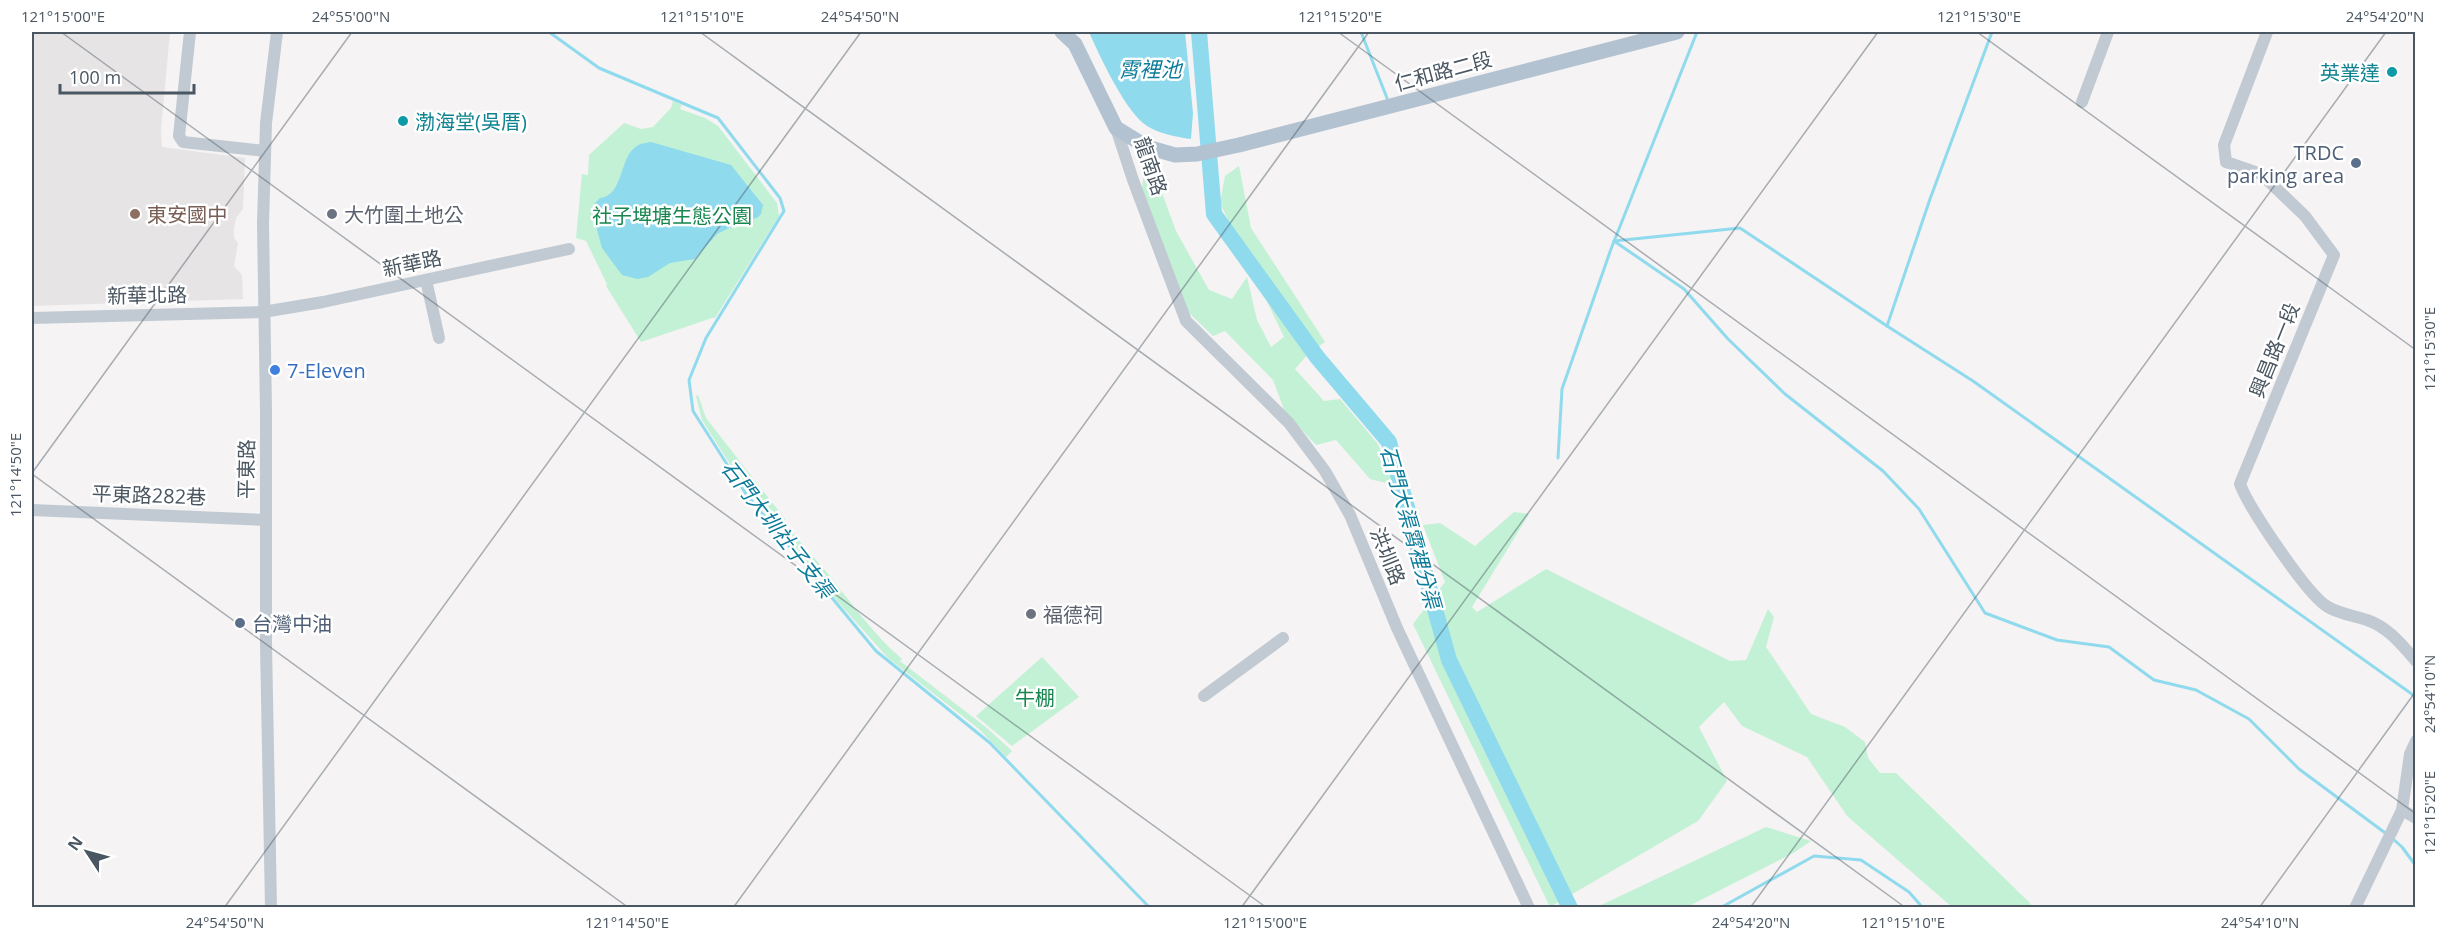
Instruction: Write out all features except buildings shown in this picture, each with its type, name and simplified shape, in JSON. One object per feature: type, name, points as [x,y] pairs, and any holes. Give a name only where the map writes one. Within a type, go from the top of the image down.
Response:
[{"type":"main road","name":"龍南路","points":[[1062,32],[1079,52],[1116,128]]},
{"type":"main road","name":"仁和路二段","points":[[1116,128],[1147,147],[1175,155],[1201,153],[1677,32]]},
{"type":"street","points":[[190,32],[179,136],[183,142],[265,151]]},
{"type":"street","name":"平東路","points":[[271,908],[263,312],[265,151],[277,32]]},
{"type":"street","points":[[2082,102],[2108,32]]},
{"type":"street","name":"興昌路一段","points":[[2267,32],[2224,145],[2226,162],[2261,174],[2305,216],[2334,255],[2240,484],[2264,526],[2312,592],[2327,607],[2377,624],[2390,633],[2415,661]]},
{"type":"street","name":"龍南路","points":[[1116,128],[1132,180],[1186,321]]},
{"type":"street","name":"新華路","points":[[263,312],[323,302],[569,249]]},
{"type":"street","points":[[426,280],[439,338]]},
{"type":"street","name":"新華北路","points":[[32,318],[263,312]]},
{"type":"street","name":"洪圳路","points":[[1186,321],[1289,423],[1325,471],[1350,515],[1397,628],[1529,908]]},
{"type":"street","name":"平東路282巷","points":[[32,510],[265,520]]},
{"type":"street","points":[[1204,696],[1283,638]]},
{"type":"street","points":[[2355,908],[2402,810],[2402,795],[2410,754],[2415,741]]},
{"type":"street","points":[[2402,810],[2415,818]]},
{"type":"shaded area","name":"東安國中","points":[[32,32],[170,32],[161,129],[162,147],[245,158],[243,209],[236,218],[234,229],[234,238],[238,243],[234,266],[242,275],[243,299],[32,306]]},
{"type":"green space","name":"社子埤塘生態公園","points":[[673,101],[682,105],[680,109],[705,118],[718,126],[777,203],[779,216],[715,318],[641,342],[606,286],[586,241],[576,238],[582,174],[588,175],[589,155],[624,123],[641,129],[653,127],[671,108]]},
{"type":"green space","points":[[1239,166],[1251,228],[1325,342],[1308,354],[1295,369],[1324,401],[1340,399],[1378,444],[1394,485],[1370,479],[1336,440],[1316,445],[1285,412],[1273,380],[1225,331],[1213,336],[1187,311],[1141,198],[1144,171],[1162,193],[1176,231],[1209,290],[1232,299],[1247,277],[1257,320],[1271,347],[1284,337],[1220,203],[1225,176]]},
{"type":"green space","points":[[698,395],[706,418],[785,519],[783,522],[872,629],[902,659],[900,661],[987,728],[1012,751],[1006,757],[979,729],[888,658],[774,527],[702,420],[696,396]]},
{"type":"green space","points":[[1514,512],[1529,514],[1472,607],[1477,612],[1546,569],[1730,661],[1746,660],[1768,609],[1774,617],[1766,647],[1811,714],[1845,727],[1865,742],[1868,758],[1880,773],[1896,773],[2030,903],[2031,907],[1952,907],[1847,816],[1807,757],[1742,726],[1724,702],[1699,727],[1727,781],[1698,821],[1550,907],[1413,624],[1445,582],[1423,525],[1440,523],[1475,546]]},
{"type":"green space","name":"牛棚","points":[[1042,657],[1079,697],[1012,746],[976,716]]},
{"type":"green space","points":[[1766,827],[1811,841],[1795,852],[1687,907],[1597,907]]},
{"type":"water","name":"霄裡池","points":[[1089,32],[1185,32],[1193,113],[1191,139],[1172,136],[1153,129],[1135,115],[1113,80]]},
{"type":"water","points":[[651,142],[731,165],[763,205],[761,214],[757,218],[743,221],[717,234],[695,259],[670,263],[648,277],[637,279],[622,275],[602,248],[592,211],[595,203],[600,198],[608,196],[618,183],[631,151],[640,144]]},
{"type":"waterway","name":"石門大圳社子支渠","points":[[549,32],[599,68],[718,118],[780,198],[784,211],[706,338],[689,380],[693,411],[746,494],[876,651],[990,743],[1150,908]]},
{"type":"waterway","name":"石門大渠霄裡分渠","points":[[1199,32],[1214,214],[1317,357],[1389,442],[1449,660],[1570,908]]},
{"type":"waterway","points":[[1361,32],[1387,98]]},
{"type":"waterway","points":[[1558,458],[1562,389],[1611,249],[1697,32]]},
{"type":"waterway","points":[[1887,326],[1930,199],[1992,32]]},
{"type":"waterway","points":[[1614,241],[1740,228],[1973,381],[2416,697]]},
{"type":"waterway","points":[[1614,241],[1684,289],[1728,339],[1785,394],[1883,471],[1919,509],[1985,613],[2057,640],[2109,647],[2154,680],[2196,690],[2249,719],[2299,769],[2388,835]]},
{"type":"waterway","points":[[2393,839],[2416,866]]},
{"type":"waterway","points":[[1720,908],[1814,856],[1861,860],[1909,892],[1923,908]]},
{"type":"place","name":"英業達","points":[[2392,72]]},
{"type":"place","name":"渤海堂(吳厝)","points":[[403,121]]},
{"type":"place","name":"TRDC parking area","points":[[2356,163]]},
{"type":"place","name":"東安國中","points":[[135,214]]},
{"type":"place","name":"大竹圍土地公","points":[[332,214]]},
{"type":"place","name":"7-Eleven","points":[[275,370]]},
{"type":"place","name":"福德祠","points":[[1031,614]]},
{"type":"place","name":"台灣中油","points":[[240,623]]}]
